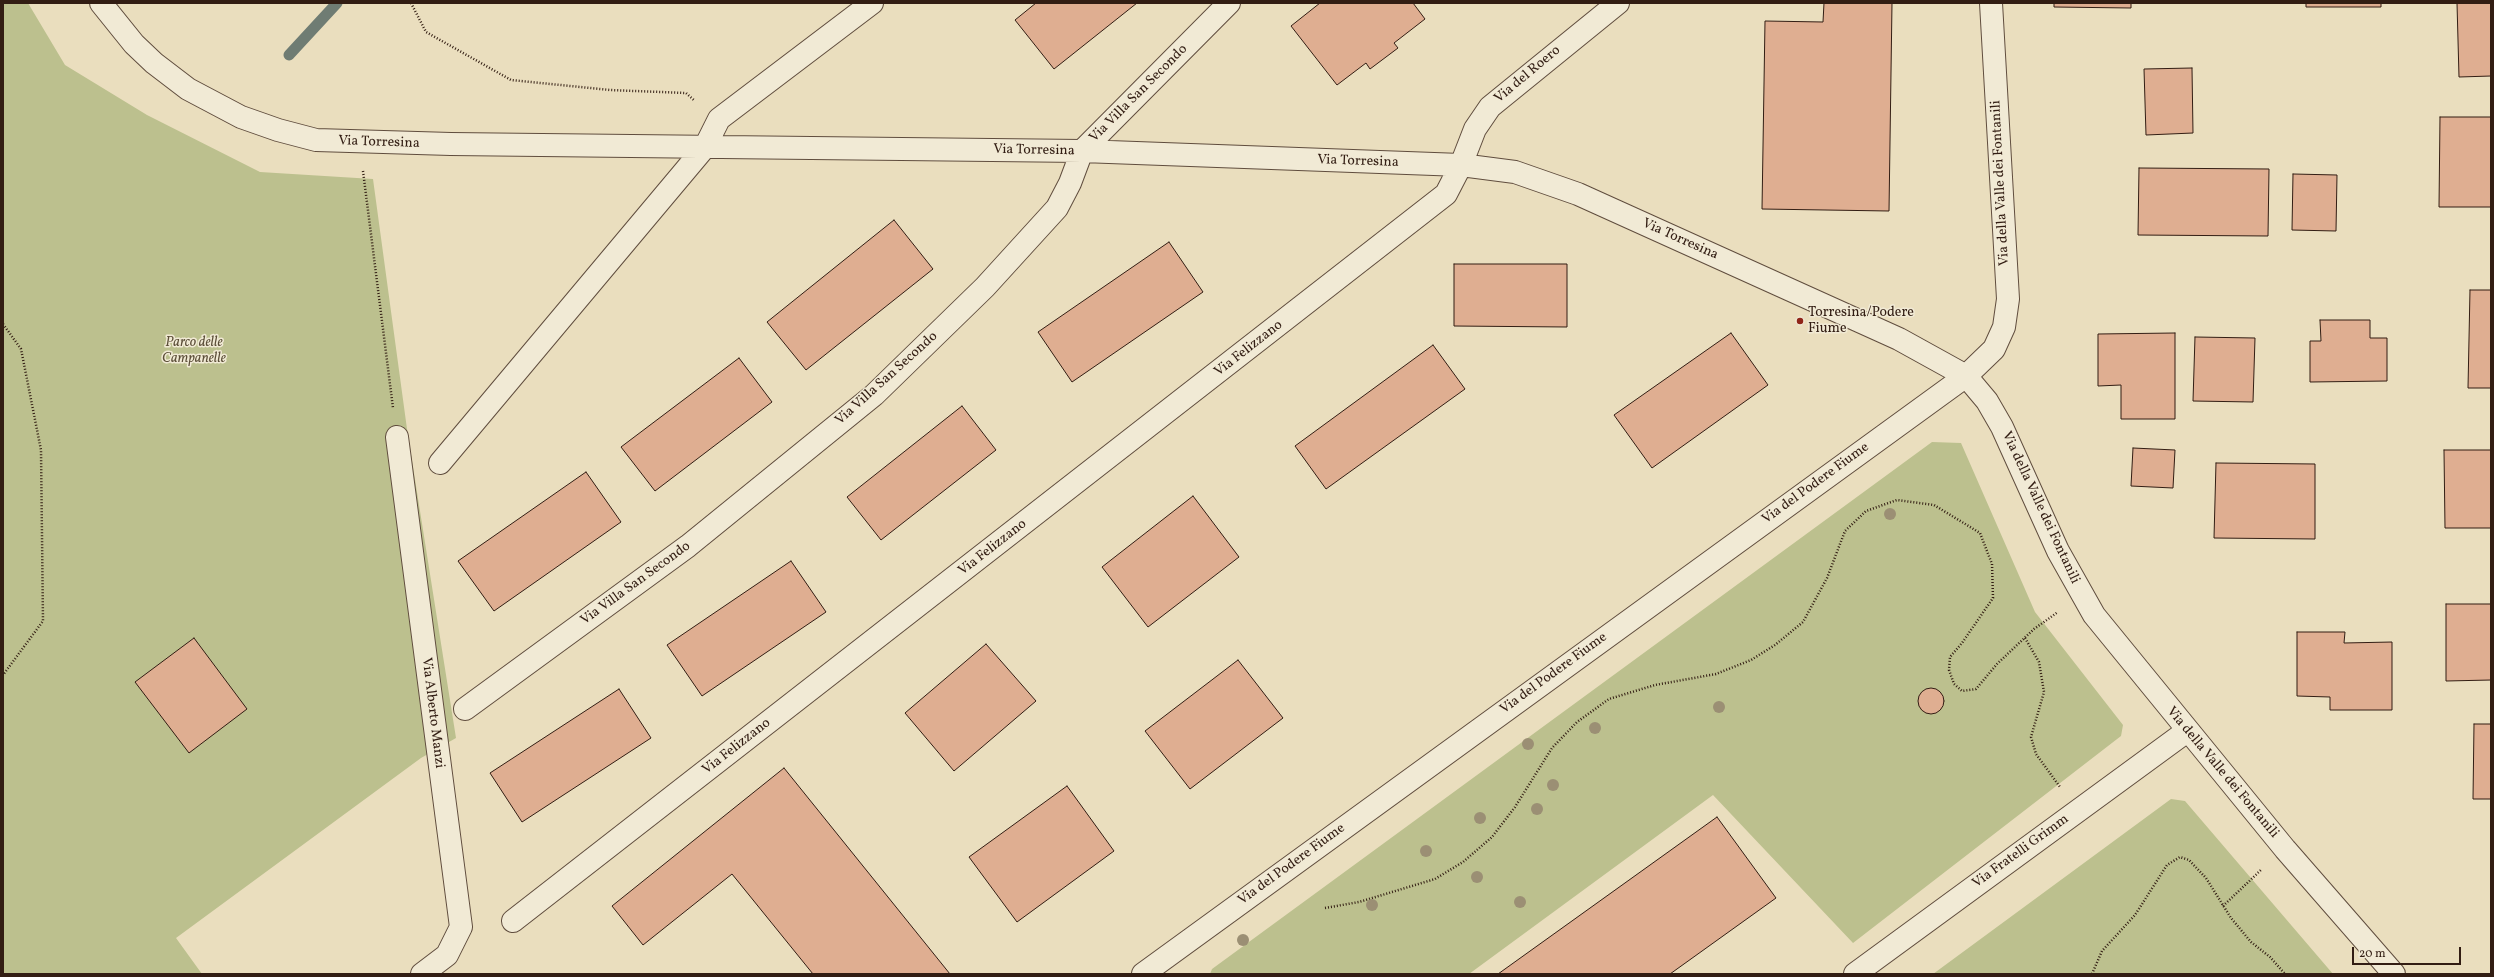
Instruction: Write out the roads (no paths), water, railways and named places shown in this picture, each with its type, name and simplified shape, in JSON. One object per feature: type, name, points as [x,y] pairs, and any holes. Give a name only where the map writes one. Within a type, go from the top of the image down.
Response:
[{"type":"street","name":"Via Torresina","points":[[101,3],[121,30],[154,63],[188,89],[224,109],[297,136],[316,140],[360,143],[1082,151],[1461,165],[1515,172],[1572,191],[1899,339],[1966,376]]},
{"type":"street","points":[[440,463],[705,147],[719,119],[872,3]]},
{"type":"street","name":"Via Villa San Secondo","points":[[465,709],[688,546],[874,395],[985,288],[1056,208],[1070,183],[1082,151],[1229,3]]},
{"type":"street","name":"Via del Roero","points":[[1461,165],[1475,129],[1493,104],[1618,3]]},
{"type":"street","name":"Via della Valle dei Fontanili","points":[[1991,3],[2008,299],[2004,327],[1999,342],[1990,354],[1966,376],[1987,401],[2002,426],[2058,551],[2081,595],[2113,640],[2284,849],[2394,972]]},
{"type":"street","name":"Via Felizzano","points":[[513,921],[1416,219],[1446,194],[1461,165]]},
{"type":"street","name":"Via del Podere Fiume","points":[[1143,974],[1966,376]]},
{"type":"street","name":"Via Alberto Manzi","points":[[397,437],[461,927],[447,955],[422,974]]},
{"type":"street","name":"Via Fratelli Grimm","points":[[1855,974],[2187,731]]},
{"type":"waterway","points":[[289,55],[337,3]]},
{"type":"place","name":"Torresina/Podere Fiume","points":[[1800,321]]},
{"type":"park label","name":"Parco delle Campanelle","points":[[194,352]]}]
